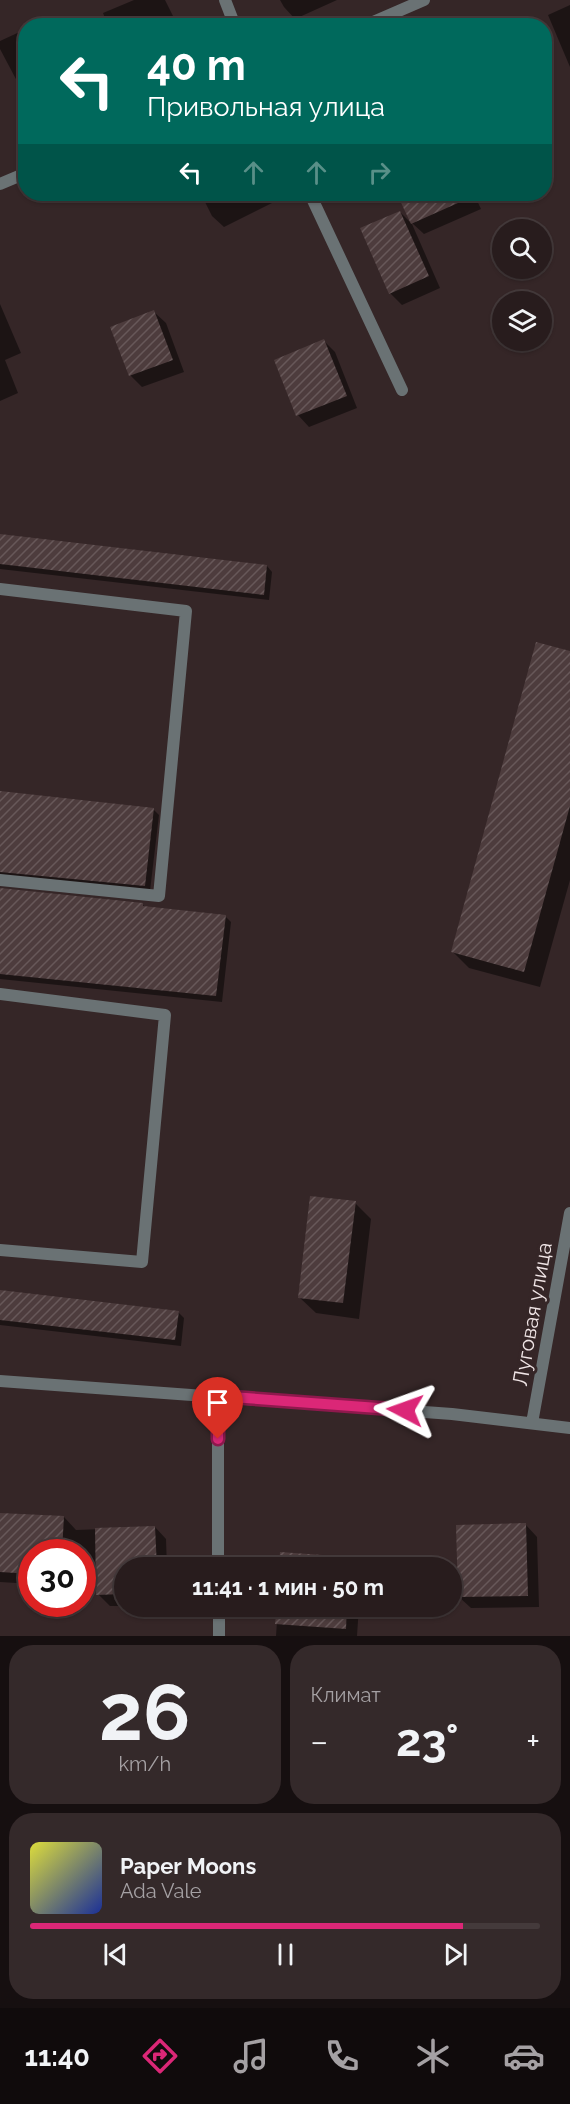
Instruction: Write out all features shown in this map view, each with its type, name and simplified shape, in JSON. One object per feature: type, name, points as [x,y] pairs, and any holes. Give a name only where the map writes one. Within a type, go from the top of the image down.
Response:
[{"type":"street","points":[[225,0],[232,18]]},
{"type":"street","points":[[382,18],[424,0]]},
{"type":"street","points":[[0,184],[18,176]]},
{"type":"street","points":[[313,201],[402,390]]},
{"type":"street","points":[[0,589],[186,611],[159,896],[0,880]]},
{"type":"street","points":[[0,994],[165,1015],[142,1262],[0,1251]]},
{"type":"street","name":"Луговая улица","points":[[532,1423],[570,1213]]},
{"type":"street","points":[[0,1381],[452,1414],[570,1428]]},
{"type":"street","points":[[218,1396],[218,1557]]},
{"type":"street","points":[[219,1617],[219,1636]]},
{"type":"building","points":[[400,201],[462,201],[411,224]]},
{"type":"building","points":[[400,211],[429,276],[389,294],[360,228]]},
{"type":"building","points":[[154,310],[173,360],[129,376],[110,327]]},
{"type":"building","points":[[324,339],[347,396],[296,416],[274,360]]},
{"type":"building","points":[[0,534],[267,565],[264,595],[0,564]]},
{"type":"building","points":[[536,642],[570,651],[570,806],[524,972],[451,952]]},
{"type":"building","points":[[0,791],[154,808],[145,886],[0,872]]},
{"type":"building","points":[[0,888],[143,903],[143,906],[226,915],[216,996],[0,974]]},
{"type":"building","points":[[310,1196],[356,1201],[343,1303],[298,1298]]},
{"type":"building","points":[[0,1290],[179,1311],[175,1340],[0,1320]]},
{"type":"building","points":[[0,1513],[64,1516],[63,1539],[18,1539],[18,1573],[0,1572]]},
{"type":"building","points":[[526,1523],[528,1596],[462,1597],[462,1557],[457,1557],[456,1525]]},
{"type":"building","points":[[155,1526],[156,1557],[114,1557],[114,1594],[96,1595],[95,1528]]},
{"type":"building","points":[[280,1552],[350,1557],[280,1557]]},
{"type":"building","points":[[276,1617],[347,1617],[346,1629],[275,1624]]},
{"type":"route","points":[[218,1439],[218,1396],[405,1410]]}]
